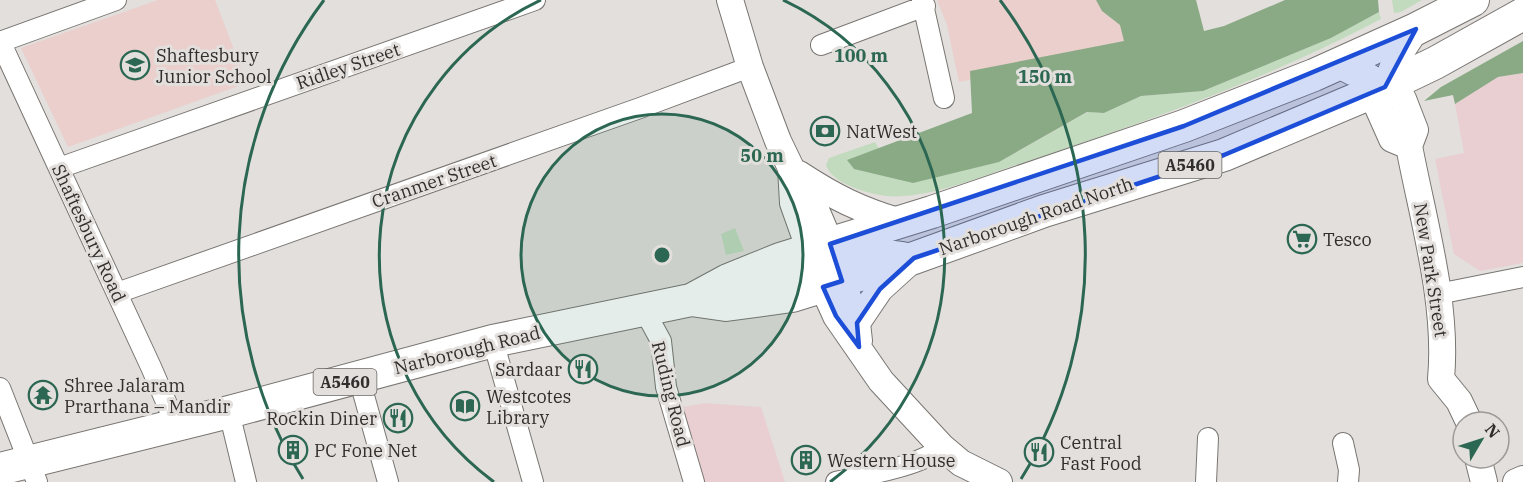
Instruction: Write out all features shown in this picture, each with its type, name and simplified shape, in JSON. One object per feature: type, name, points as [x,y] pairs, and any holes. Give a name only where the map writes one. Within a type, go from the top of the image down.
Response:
[{"type":"main road","name":"Narborough Road North","points":[[826,265],[901,222],[1184,126],[1304,79],[1416,29],[1473,0]]},
{"type":"main road","name":"Narborough Road North","points":[[826,265],[914,258],[1044,211],[1224,155],[1385,87],[1435,63],[1523,14]]},
{"type":"main road","name":"Narborough Road","points":[[22,471],[176,425],[493,342],[644,308],[691,300],[742,274],[826,265]]},
{"type":"main road","name":"Narborough Road","points":[[691,300],[712,304],[739,304],[792,296],[826,265]]},
{"type":"street","points":[[0,42],[116,0]]},
{"type":"street","name":"Ridley Street","points":[[59,168],[535,0]]},
{"type":"street","points":[[730,0],[750,67],[778,141],[792,168],[793,203],[826,265],[836,316],[858,335],[881,381],[942,447],[961,463],[999,482]]},
{"type":"street","points":[[822,45],[924,3],[944,98]]},
{"type":"street","name":"New Park Street","points":[[1416,29],[1395,62],[1376,103],[1392,139],[1409,146],[1438,294],[1443,352],[1441,379],[1465,410]]},
{"type":"street","name":"Shaftesbury Road","points":[[0,42],[176,425]]},
{"type":"street","points":[[1337,64],[1352,72],[1366,75],[1385,87]]},
{"type":"street","name":"Cranmer Street","points":[[117,293],[750,67]]},
{"type":"street","points":[[792,168],[839,199],[858,208],[901,222]]},
{"type":"street","name":"A5460","points":[[858,335],[880,290],[914,258]]},
{"type":"street","points":[[1438,294],[1523,277]]},
{"type":"street","name":"Ruding Road","points":[[644,308],[661,341],[666,387],[694,482]]},
{"type":"street","points":[[493,342],[532,482]]},
{"type":"street","points":[[359,378],[388,482]]},
{"type":"street","points":[[0,388],[22,471]]},
{"type":"street","points":[[229,412],[246,482]]},
{"type":"street","points":[[1206,482],[1208,438]]},
{"type":"street","points":[[1343,443],[1349,470],[1348,482]]},
{"type":"street","points":[[836,482],[889,476],[942,447]]},
{"type":"street","points":[[1516,482],[1523,479]]},
{"type":"highlighted area","points":[[1416,29],[1385,87],[1224,155],[914,258],[880,289],[857,323],[859,347],[836,316],[823,287],[842,281],[830,244],[1184,126]]},
{"type":"shaded area","name":"Shaftesbury Junior School","points":[[158,0],[215,0],[247,83],[68,147],[21,48]]},
{"type":"shaded area","points":[[937,0],[1196,0],[1203,31],[959,82],[947,25]]},
{"type":"shaded area","points":[[1523,73],[1523,263],[1480,271],[1454,254],[1435,159],[1464,153],[1455,104],[1498,77]]},
{"type":"shaded area","points":[[705,403],[761,407],[785,482],[694,482],[673,409]]},
{"type":"green space","points":[[1096,0],[1196,0],[1204,31],[1224,26],[1285,0],[1378,0],[1379,12],[1331,38],[1203,91],[1141,96],[1104,113],[1087,112],[999,162],[913,183],[854,169],[847,160],[972,113],[970,71],[1124,41],[1120,25],[1102,11]]},
{"type":"green space","points":[[1392,0],[1422,0],[1401,12],[1394,13]]},
{"type":"green space","points":[[1379,12],[1381,19],[1248,81],[1111,133],[936,191],[902,196],[879,195],[843,183],[830,172],[826,165],[829,158],[875,142],[879,149],[848,160],[854,169],[999,162],[1088,112],[1104,113],[1141,96],[1203,91],[1331,38]]},
{"type":"green space","points":[[1523,41],[1523,73],[1498,77],[1455,104],[1453,95],[1424,101],[1441,87]]},
{"type":"green space","points":[[735,228],[744,251],[726,255],[721,234]]},
{"type":"place","name":"Shaftesbury Junior School","points":[[135,65]]},
{"type":"place","name":"NatWest","points":[[825,131]]},
{"type":"place","name":"Tesco","points":[[1302,239]]},
{"type":"place","name":"Sardaar","points":[[583,369]]},
{"type":"place","name":"Shree Jalaram Prarthana – Mandir","points":[[43,395]]},
{"type":"place","name":"Westcotes Library","points":[[465,406]]},
{"type":"place","name":"Rockin Diner","points":[[398,418]]},
{"type":"place","name":"PC Fone Net","points":[[293,450]]},
{"type":"place","name":"Central Fast Food","points":[[1039,452]]},
{"type":"place","name":"Western House","points":[[806,460]]}]
